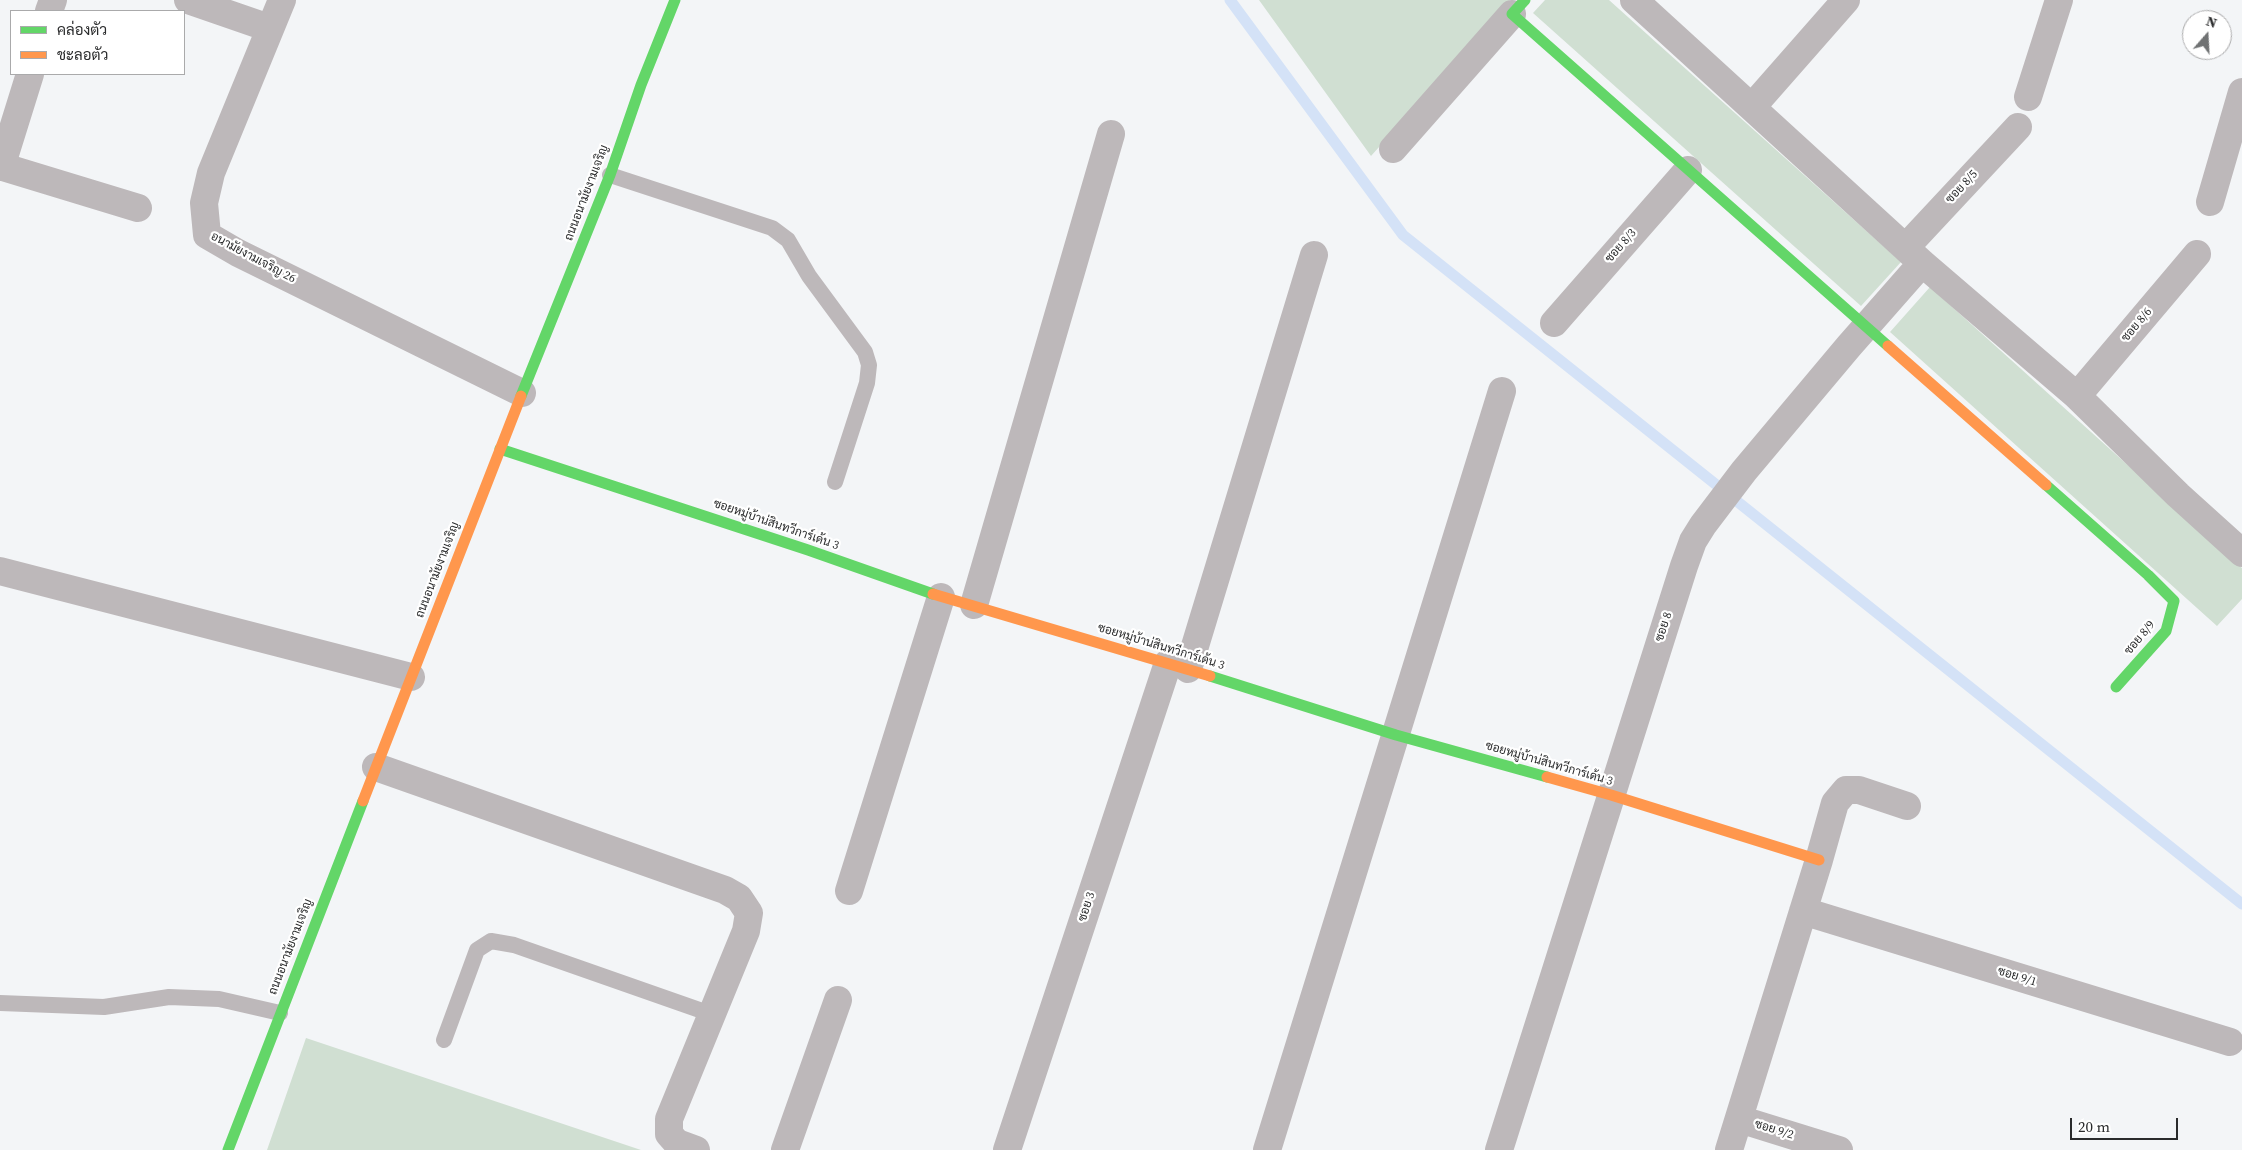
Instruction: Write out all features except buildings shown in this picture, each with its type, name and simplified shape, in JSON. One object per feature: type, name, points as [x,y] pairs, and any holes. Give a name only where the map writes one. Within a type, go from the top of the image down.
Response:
[{"type":"street","points":[[188,0],[270,28]]},
{"type":"street","name":"อนามัยงามเจริญ 26","points":[[282,0],[211,173],[204,203],[207,235],[238,253],[522,393]]},
{"type":"street","name":"ถนนอนามัยงามเจริญ","points":[[228,1150],[500,449],[610,175],[641,85],[675,0]]},
{"type":"street","points":[[1634,0],[1914,255],[2077,396],[2178,495],[2241,550]]},
{"type":"street","points":[[1752,108],[1846,0]]},
{"type":"street","points":[[2028,97],[2059,0]]},
{"type":"street","points":[[1393,149],[1519,7],[1688,170],[1866,326]]},
{"type":"street","points":[[30,75],[1,167],[138,208]]},
{"type":"street","points":[[2210,202],[2242,92]]},
{"type":"street","name":"ซอย 8/5","points":[[1866,326],[1914,255],[2018,127]]},
{"type":"street","points":[[974,605],[1110,134]]},
{"type":"street","name":"ซอย 8/3","points":[[1554,323],[1688,170]]},
{"type":"street","name":"ซอย 8/6","points":[[2077,396],[2197,254]]},
{"type":"street","name":"ซอย 3","points":[[1007,1150],[1178,666],[1314,255]]},
{"type":"street","name":"ซอย 8","points":[[1499,1150],[1693,541],[1702,525],[1744,472],[1866,326]]},
{"type":"street","name":"ซอย 8/9","points":[[1866,326],[2141,569],[2174,601],[2166,631],[2116,687]]},
{"type":"street","points":[[1267,1150],[1502,391]]},
{"type":"street","name":"ซอยหมู่บ้าน่สินทวีการ์เด้น 3","points":[[500,449],[808,550],[941,597],[974,605],[1178,666],[1396,735],[1611,795],[1819,860]]},
{"type":"street","points":[[0,571],[411,677]]},
{"type":"street","points":[[849,891],[941,597]]},
{"type":"street","points":[[376,767],[725,890],[739,898],[750,913],[746,932],[669,1119],[669,1134],[677,1143],[696,1150]]},
{"type":"street","points":[[1729,1150],[1819,860],[1834,802],[1846,790],[1859,790],[1907,806]]},
{"type":"street","name":"ซอย 9/1","points":[[1803,911],[2230,1042]]},
{"type":"street","points":[[785,1150],[838,1000]]},
{"type":"street","name":"ซอย 9/2","points":[[1739,1119],[1839,1150]]},
{"type":"lane","points":[[610,175],[772,228],[788,240],[809,276],[865,352],[869,365],[867,383],[835,482]]},
{"type":"lane","points":[[444,1040],[477,950],[491,941],[514,945],[711,1014]]},
{"type":"lane","points":[[0,1003],[104,1007],[169,997],[219,999],[280,1012]]},
{"type":"green space","points":[[1259,0],[1510,0],[1371,156]]},
{"type":"green space","points":[[1545,0],[1609,0],[1901,262],[1861,306],[1533,13]]},
{"type":"green space","points":[[1930,287],[2242,568],[2242,599],[2217,626],[1890,332]]},
{"type":"green space","points":[[306,1038],[641,1150],[267,1150]]},
{"type":"waterway","points":[[1230,0],[1403,235],[2242,904]]},
{"type":"traffic: fast","points":[[521,396],[610,175],[641,85],[675,0]]},
{"type":"traffic: fast","points":[[1525,0],[1512,14],[1888,346]]},
{"type":"traffic: fast","points":[[500,449],[808,550],[933,594]]},
{"type":"traffic: fast","points":[[2046,485],[2148,575],[2174,601],[2166,631],[2116,687]]},
{"type":"traffic: fast","points":[[1210,676],[1396,735],[1547,777]]},
{"type":"traffic: fast","points":[[228,1150],[363,801]]},
{"type":"traffic: slow","points":[[1888,346],[2046,485]]},
{"type":"traffic: slow","points":[[363,801],[521,396]]},
{"type":"traffic: slow","points":[[933,594],[1210,676]]},
{"type":"traffic: slow","points":[[1547,777],[1819,860]]}]
